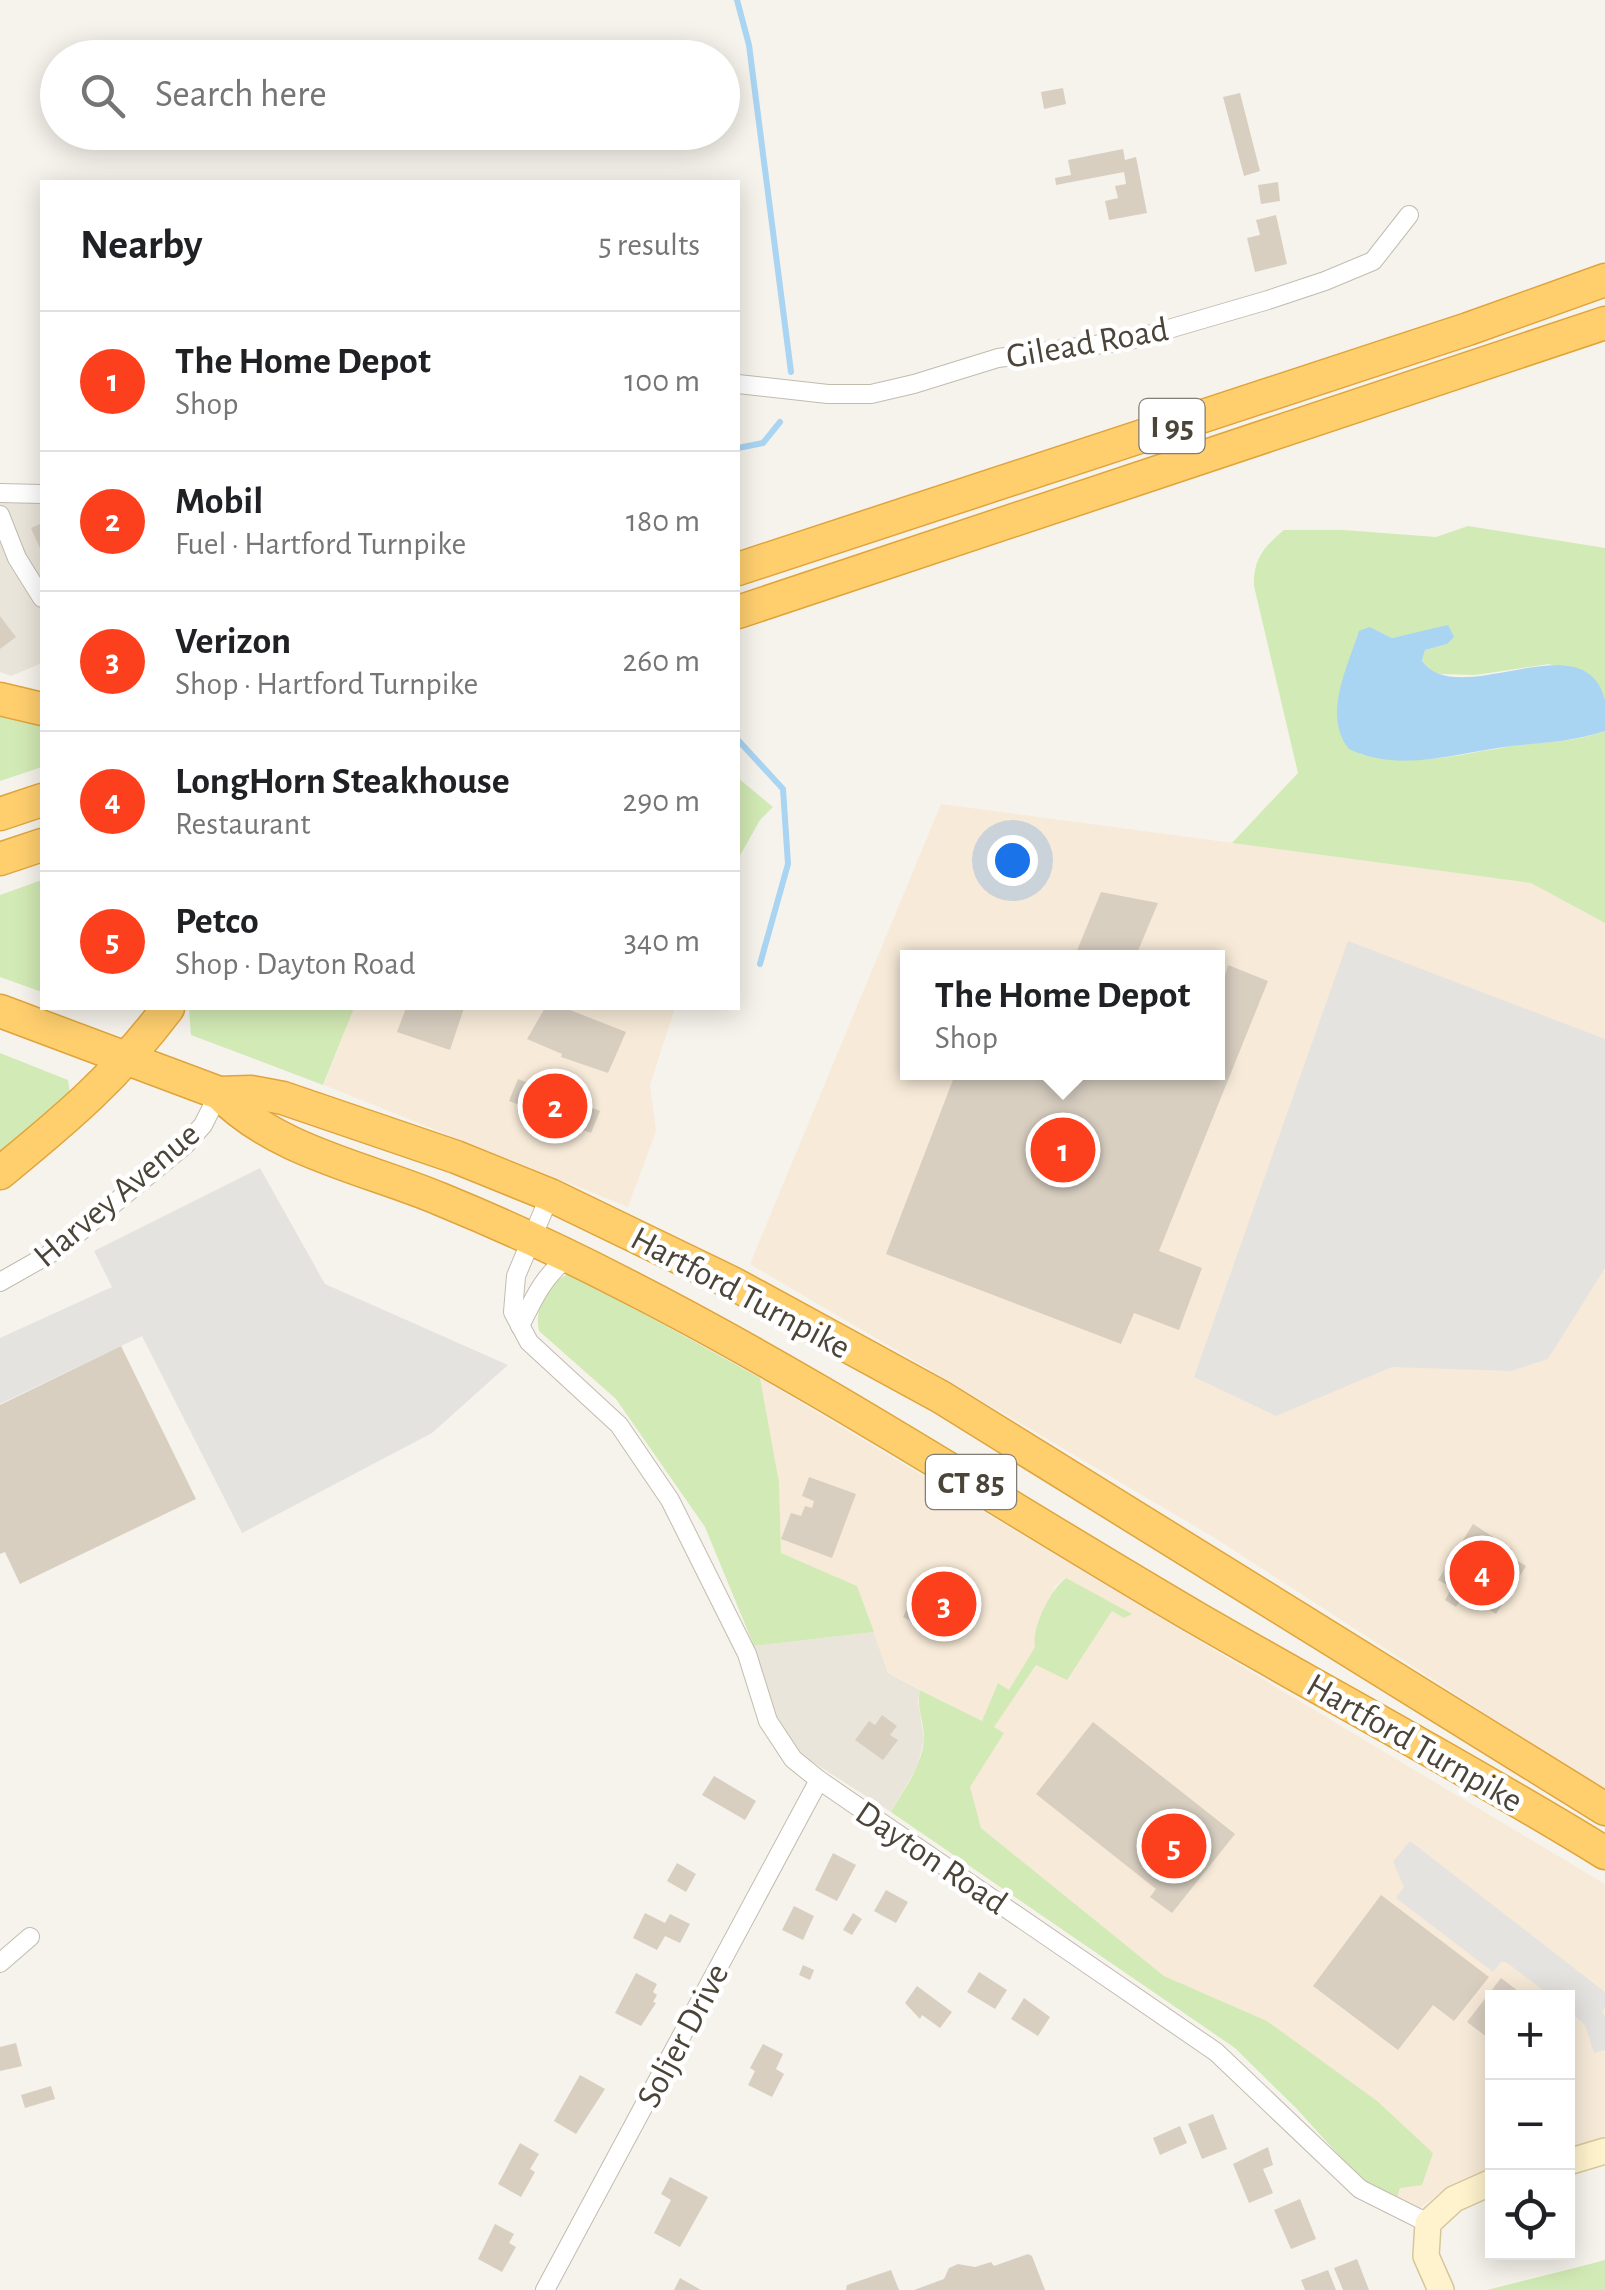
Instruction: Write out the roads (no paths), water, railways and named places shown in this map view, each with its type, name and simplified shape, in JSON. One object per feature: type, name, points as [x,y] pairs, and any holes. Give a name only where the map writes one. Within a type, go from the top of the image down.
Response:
[{"type":"highway","name":"I 95","points":[[740,567],[1468,329],[1605,280]]},
{"type":"highway","name":"I 95","points":[[740,611],[1605,322]]},
{"type":"highway","points":[[740,626],[865,569]]},
{"type":"highway","points":[[0,699],[40,709]]},
{"type":"highway","points":[[0,814],[40,801]]},
{"type":"highway","points":[[0,859],[40,846]]},
{"type":"highway","points":[[0,1174],[93,1095],[129,1059],[166,1010]]},
{"type":"highway","name":"Hartford Turnpike","points":[[0,1011],[219,1093],[246,1118],[280,1137],[439,1198],[569,1257],[797,1378],[1211,1626],[1490,1783],[1605,1853]]},
{"type":"highway","name":"Hartford Turnpike","points":[[219,1093],[251,1092],[292,1100],[456,1157],[550,1195],[734,1284],[941,1397],[1605,1810]]},
{"type":"highway","points":[[1211,1626],[1237,1584]]},
{"type":"street","name":"Gilead Road","points":[[740,384],[828,394],[871,394],[998,358],[1131,340],[1268,300],[1373,261],[1409,214]]},
{"type":"street","points":[[0,494],[40,494]]},
{"type":"street","points":[[0,515],[17,558],[40,595]]},
{"type":"street","name":"Harvey Avenue","points":[[0,1282],[60,1248],[174,1154],[204,1125],[219,1093]]},
{"type":"street","points":[[520,1326],[513,1312],[516,1276],[550,1195]]},
{"type":"street","points":[[520,1326],[552,1270],[569,1257]]},
{"type":"street","name":"Dayton Road","points":[[520,1326],[529,1342],[618,1425],[670,1500],[747,1654],[768,1721],[793,1758],[819,1780],[1216,2052],[1360,2188],[1428,2224]]},
{"type":"street","name":"Soljer Drive","points":[[545,2290],[819,1780]]},
{"type":"street","points":[[0,1963],[30,1937]]},
{"type":"street","points":[[1575,2160],[1605,2151]]},
{"type":"street","points":[[1441,2290],[1426,2256],[1428,2224],[1454,2199],[1485,2185]]},
{"type":"water","points":[[1448,625],[1454,637],[1447,644],[1425,650],[1422,661],[1439,674],[1463,677],[1548,666],[1573,667],[1593,677],[1605,700],[1605,731],[1570,740],[1409,761],[1349,749],[1341,736],[1337,706],[1359,631],[1370,627],[1392,638]]},
{"type":"waterway","points":[[737,0],[749,45],[791,372]]},
{"type":"waterway","points":[[740,448],[763,443],[780,422]]},
{"type":"waterway","points":[[740,742],[783,789],[788,864],[760,964]]},
{"type":"place","name":"Mobil","points":[[555,1106]]},
{"type":"place","name":"The Home Depot","points":[[1063,1150]]},
{"type":"place","name":"LongHorn Steakhouse","points":[[1482,1573]]},
{"type":"place","name":"Verizon","points":[[944,1604]]},
{"type":"place","name":"Petco","points":[[1174,1846]]}]
